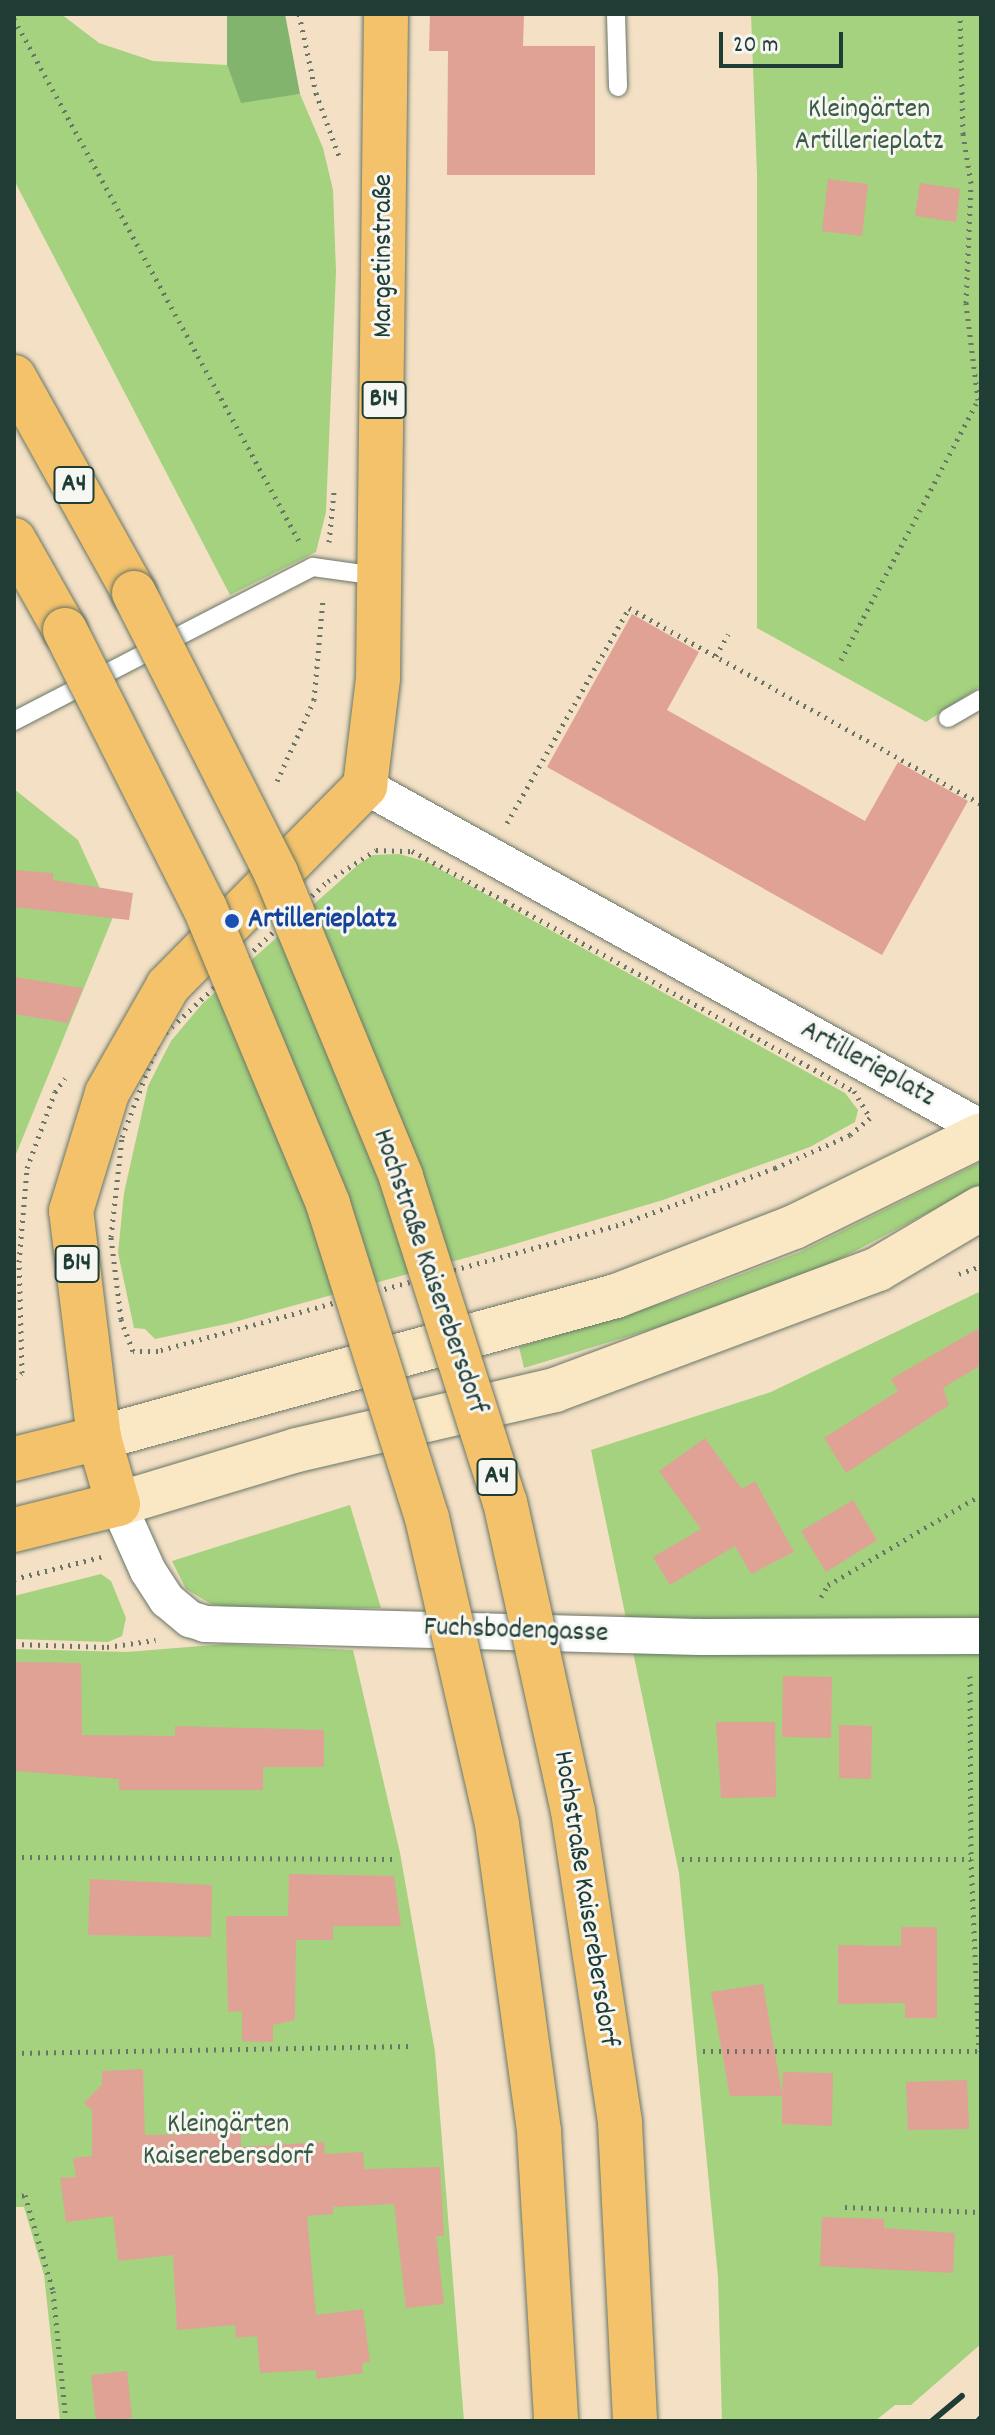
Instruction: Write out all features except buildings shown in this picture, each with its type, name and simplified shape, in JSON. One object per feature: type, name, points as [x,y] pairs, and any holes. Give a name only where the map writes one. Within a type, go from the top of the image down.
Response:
[{"type":"main road","name":"Margetinstraße","points":[[365,786],[378,678],[384,395],[386,14]]},
{"type":"main road","name":"Hochstraße Kaiserebersdorf","points":[[14,377],[134,593],[276,873],[395,1162],[505,1502],[573,1811],[620,2123],[635,2421]]},
{"type":"main road","points":[[14,540],[65,630],[205,908],[323,1190],[427,1518],[497,1824],[539,2132],[556,2421]]},
{"type":"main road","name":"B14","points":[[118,1504],[99,1438],[71,1211],[107,1093],[168,986],[365,786]]},
{"type":"main road","points":[[14,1459],[616,1296],[794,1227],[981,1135]]},
{"type":"main road","points":[[14,1530],[118,1504],[297,1450],[555,1390],[878,1269],[981,1208]]},
{"type":"street","name":"Artillerieplatz","points":[[365,786],[981,1128]]},
{"type":"street","points":[[118,1504],[167,1600],[190,1619]]},
{"type":"street","name":"Fuchsbodengasse","points":[[190,1619],[236,1625],[810,1637],[975,1636]]},
{"type":"lane","points":[[616,14],[618,87]]},
{"type":"lane","points":[[14,721],[313,567],[378,576]]},
{"type":"lane","points":[[948,718],[981,699]]},
{"type":"path","points":[[841,660],[980,398],[966,303],[971,183],[963,134],[960,14]]},
{"type":"path","points":[[14,19],[313,567]]},
{"type":"path","points":[[489,855],[629,608],[981,804]]},
{"type":"path","points":[[716,656],[728,634]]},
{"type":"path","points":[[376,850],[412,851],[505,901],[854,1091],[870,1118],[850,1135],[775,1168],[618,1225],[158,1351],[133,1351],[121,1319],[111,1237],[122,1137],[160,1038],[328,881],[376,850]]},
{"type":"path","points":[[14,1378],[22,1373]]},
{"type":"path","points":[[810,1637],[817,1605],[828,1585],[981,1495]]},
{"type":"path","points":[[14,1579],[138,1548]]},
{"type":"path","points":[[14,1644],[139,1645],[190,1619]]},
{"type":"path","points":[[703,2051],[980,2051],[971,1859],[975,1636]]},
{"type":"path","points":[[14,1857],[396,1859]]},
{"type":"path","points":[[682,1859],[971,1859]]},
{"type":"path","points":[[14,2053],[414,2046]]},
{"type":"path","points":[[14,2197],[25,2195],[53,2291],[66,2421]]},
{"type":"path","points":[[845,2207],[981,2212]]},
{"type":"green space","points":[[14,14],[61,14],[99,43],[153,61],[227,65],[241,102],[300,94],[323,148],[333,190],[336,272],[326,512],[316,552],[230,595],[14,180]]},
{"type":"green space","points":[[227,14],[285,14],[300,94],[241,103],[227,65]]},
{"type":"green space","name":"Kleingärten Artillerieplatz","points":[[751,14],[981,14],[981,686],[926,722],[757,628],[757,174]]},
{"type":"green space","points":[[14,789],[78,840],[113,917],[14,1159]]},
{"type":"green space","points":[[399,854],[427,862],[845,1093],[858,1110],[855,1122],[810,1147],[663,1200],[505,1247],[231,1323],[155,1339],[145,1329],[134,1328],[118,1253],[124,1193],[148,1086],[171,1041],[202,1004],[359,864],[373,855]]},
{"type":"green space","points":[[981,1162],[981,1185],[834,1262],[715,1310],[524,1368],[519,1347],[681,1297],[800,1252]]},
{"type":"green space","points":[[981,1291],[981,2344],[911,2405],[895,2405],[875,2421],[722,2421],[718,2277],[679,1873],[591,1450],[771,1392]]},
{"type":"green space","points":[[350,1505],[381,1608],[239,1609],[211,1604],[186,1589],[172,1561]]},
{"type":"green space","points":[[101,1574],[111,1581],[126,1618],[122,1636],[108,1642],[14,1639],[14,1596]]},
{"type":"green space","name":"Kleingärten Kaiserebersdorf","points":[[226,1644],[353,1650],[400,1853],[435,2052],[464,2421],[60,2421],[44,2275],[24,2207],[14,2207],[14,1649],[127,1652]]},
{"type":"railway","points":[[932,2421],[962,2396]]},
{"type":"railway","points":[[978,2421],[981,2418]]},
{"type":"place","name":"Artillerieplatz","points":[[232,921]]}]
